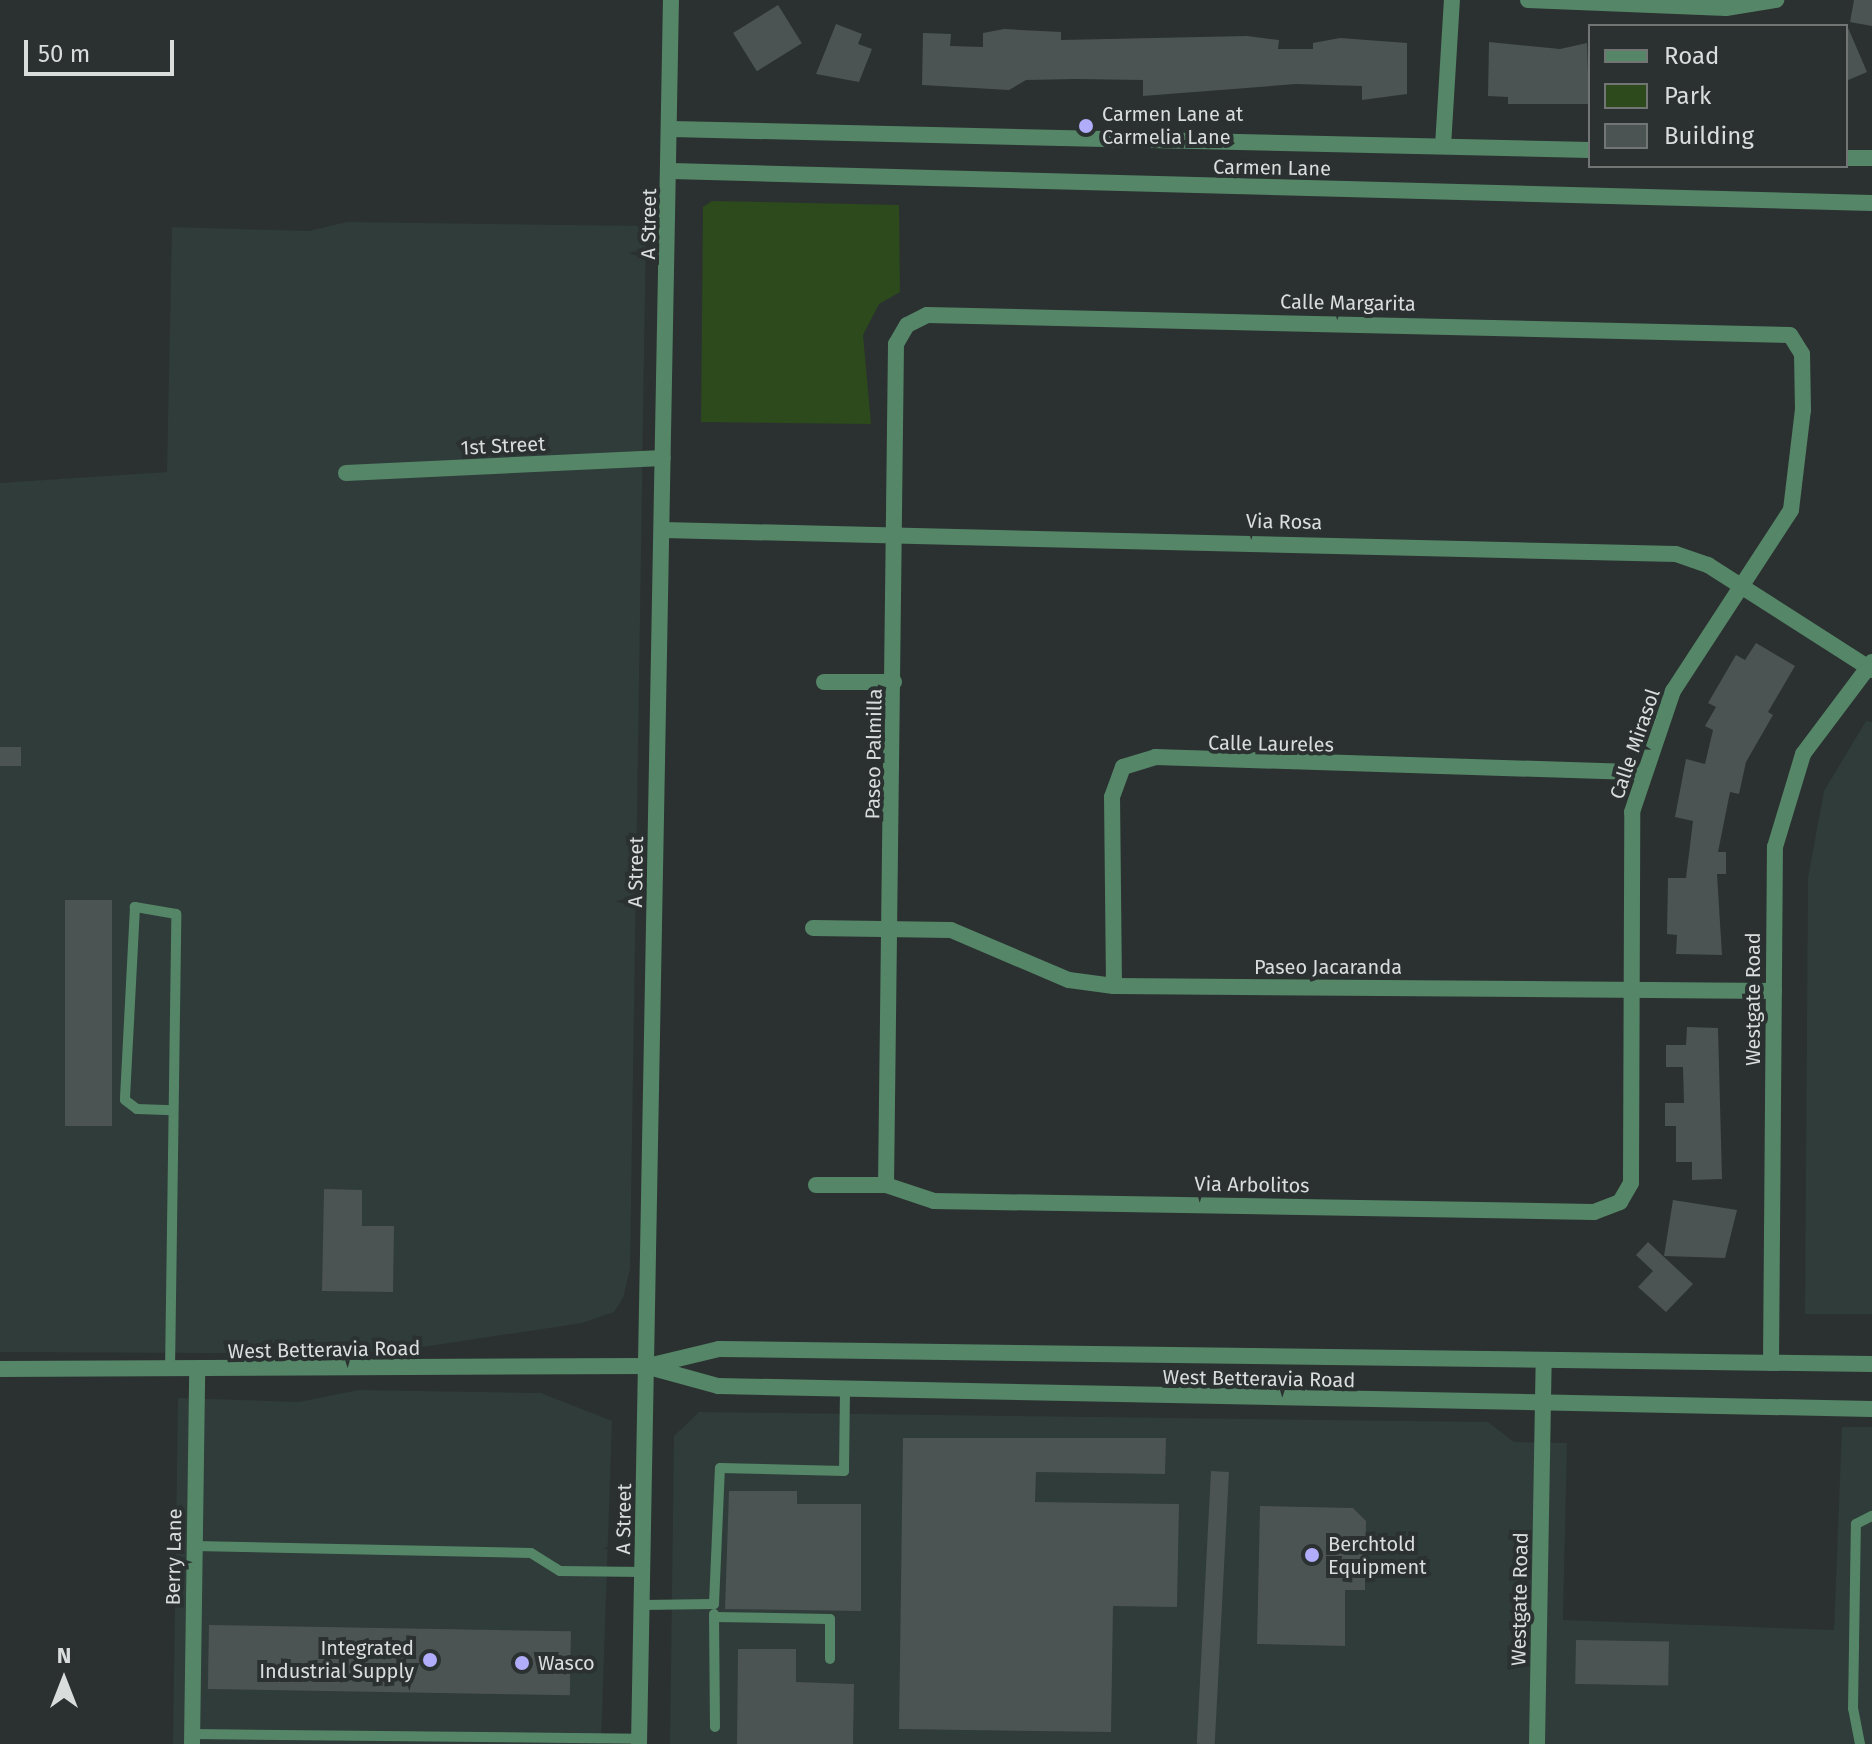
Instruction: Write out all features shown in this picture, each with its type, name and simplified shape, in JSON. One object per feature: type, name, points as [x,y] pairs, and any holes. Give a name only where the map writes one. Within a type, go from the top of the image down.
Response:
[{"type":"street","name":"A Street","points":[[639,1742],[671,171],[671,0]]},
{"type":"street","points":[[1443,146],[1452,0]]},
{"type":"street","points":[[1528,0],[1757,8],[1776,0]]},
{"type":"street","name":"Carmen Lane","points":[[671,129],[1588,150]]},
{"type":"street","points":[[1848,158],[1872,158]]},
{"type":"street","name":"Carmen Lane","points":[[671,171],[1872,203]]},
{"type":"street","name":"Calle Margarita","points":[[907,325],[927,315],[1790,335]]},
{"type":"street","name":"Paseo Palmilla","points":[[886,1185],[892,929],[896,344],[907,325]]},
{"type":"street","name":"Calle Mirasol","points":[[1620,1202],[1631,1183],[1632,812],[1642,772],[1673,691],[1791,510],[1800,467],[1802,354],[1790,335]]},
{"type":"street","name":"1st Street","points":[[346,473],[663,458]]},
{"type":"street","name":"Via Rosa","points":[[663,530],[1635,549],[1676,554],[1742,585],[1871,666]]},
{"type":"street","name":"Westgate Road","points":[[1771,1363],[1775,847],[1786,795],[1803,754],[1871,666]]},
{"type":"street","points":[[824,682],[894,682]]},
{"type":"street","name":"Calle Laureles","points":[[1114,986],[1112,797],[1123,767],[1155,757],[1642,772]]},
{"type":"street","name":"Paseo Jacaranda","points":[[813,928],[951,930],[1069,980],[1114,986],[1774,991]]},
{"type":"street","name":"Via Arbolitos","points":[[816,1185],[886,1185],[934,1201],[1594,1212],[1620,1202]]},
{"type":"street","name":"West Betteravia Road","points":[[0,1369],[197,1371],[648,1366],[719,1349],[1872,1364]]},
{"type":"street","name":"Westgate Road","points":[[1537,1744],[1544,1360]]},
{"type":"street","name":"West Betteravia Road","points":[[648,1366],[718,1386],[1544,1405],[1872,1409]]},
{"type":"street","name":"Berry Lane","points":[[192,1739],[197,1371]]},
{"type":"lane","points":[[170,1371],[176,914],[135,907],[125,1100],[137,1109],[173,1110]]},
{"type":"lane","points":[[715,1727],[714,1604],[720,1468],[844,1471],[845,1389]]},
{"type":"lane","points":[[1860,1744],[1853,1709],[1856,1524],[1872,1516]]},
{"type":"lane","points":[[194,1546],[531,1553],[560,1571],[643,1572]]},
{"type":"lane","points":[[643,1605],[714,1604]]},
{"type":"lane","points":[[714,1617],[830,1619],[830,1659]]},
{"type":"lane","points":[[192,1739],[639,1742]]},
{"type":"shaded area","points":[[347,222],[646,226],[630,1269],[623,1298],[614,1312],[582,1323],[376,1354],[0,1352],[0,483],[167,472],[172,227],[309,231]]},
{"type":"shaded area","points":[[1866,721],[1872,722],[1872,1314],[1805,1314],[1808,878],[1824,791]]},
{"type":"shaded area","points":[[358,1390],[541,1393],[612,1421],[601,1744],[173,1744],[178,1398],[299,1402]]},
{"type":"shaded area","points":[[699,1412],[1488,1422],[1514,1442],[1567,1443],[1563,1620],[1834,1630],[1842,1427],[1872,1427],[1872,1744],[670,1744],[674,1436]]},
{"type":"green space","points":[[712,201],[899,205],[900,292],[879,304],[863,335],[871,424],[701,422],[703,207]]},
{"type":"building","points":[[1854,0],[1872,0],[1872,26],[1850,22]]},
{"type":"building","points":[[778,5],[802,43],[757,71],[733,33]]},
{"type":"building","points":[[836,24],[862,34],[858,44],[872,49],[859,82],[816,74]]},
{"type":"building","points":[[1848,28],[1867,72],[1848,80]]},
{"type":"building","points":[[1004,29],[1061,32],[1061,40],[1247,36],[1279,40],[1278,49],[1313,49],[1313,43],[1340,38],[1407,43],[1407,94],[1362,100],[1362,86],[1296,84],[1143,96],[1143,80],[1026,80],[1009,90],[922,85],[923,33],[951,34],[950,46],[983,47],[983,33]]},
{"type":"building","points":[[1489,42],[1560,49],[1587,43],[1588,104],[1508,104],[1508,97],[1488,96]]},
{"type":"building","points":[[1756,643],[1795,666],[1768,712],[1773,715],[1746,762],[1739,794],[1730,792],[1718,852],[1726,852],[1726,874],[1717,874],[1722,955],[1676,954],[1677,935],[1667,934],[1668,878],[1686,878],[1693,821],[1675,817],[1686,759],[1705,764],[1713,730],[1705,726],[1716,707],[1708,703],[1736,655],[1745,660]]},
{"type":"building","points":[[0,747],[21,747],[21,766],[0,766]]},
{"type":"building","points":[[65,900],[112,900],[112,1126],[65,1126]]},
{"type":"building","points":[[1687,1027],[1718,1028],[1722,1179],[1692,1180],[1692,1162],[1676,1162],[1676,1126],[1665,1126],[1665,1103],[1684,1103],[1683,1067],[1666,1067],[1666,1045],[1686,1045]]},
{"type":"building","points":[[324,1189],[362,1190],[362,1226],[394,1226],[393,1292],[322,1291]]},
{"type":"building","points":[[1673,1200],[1737,1210],[1725,1258],[1664,1256]]},
{"type":"building","points":[[1648,1242],[1693,1284],[1666,1312],[1638,1287],[1653,1271],[1636,1255]]},
{"type":"building","points":[[903,1438],[1166,1438],[1165,1474],[1036,1472],[1035,1502],[1179,1504],[1177,1607],[1113,1606],[1111,1732],[899,1729]]},
{"type":"building","points":[[1211,1471],[1229,1472],[1215,1744],[1197,1744]]},
{"type":"building","points":[[729,1491],[797,1491],[797,1504],[861,1504],[861,1611],[725,1609]]},
{"type":"building","name":"Berchtold Equipment","points":[[1260,1506],[1353,1508],[1366,1521],[1365,1590],[1345,1590],[1345,1646],[1257,1644]]},
{"type":"building","points":[[209,1625],[571,1631],[570,1695],[208,1689]]},
{"type":"building","points":[[1576,1640],[1669,1642],[1668,1686],[1575,1684]]},
{"type":"building","points":[[738,1649],[796,1649],[796,1682],[854,1684],[853,1744],[737,1744]]},
{"type":"place","name":"Carmen Lane at Carmelia Lane","points":[[1086,126]]},
{"type":"place","name":"Berchtold Equipment","points":[[1312,1555]]},
{"type":"place","name":"Integrated Industrial Supply","points":[[430,1660]]},
{"type":"place","name":"Wasco","points":[[522,1663]]}]
